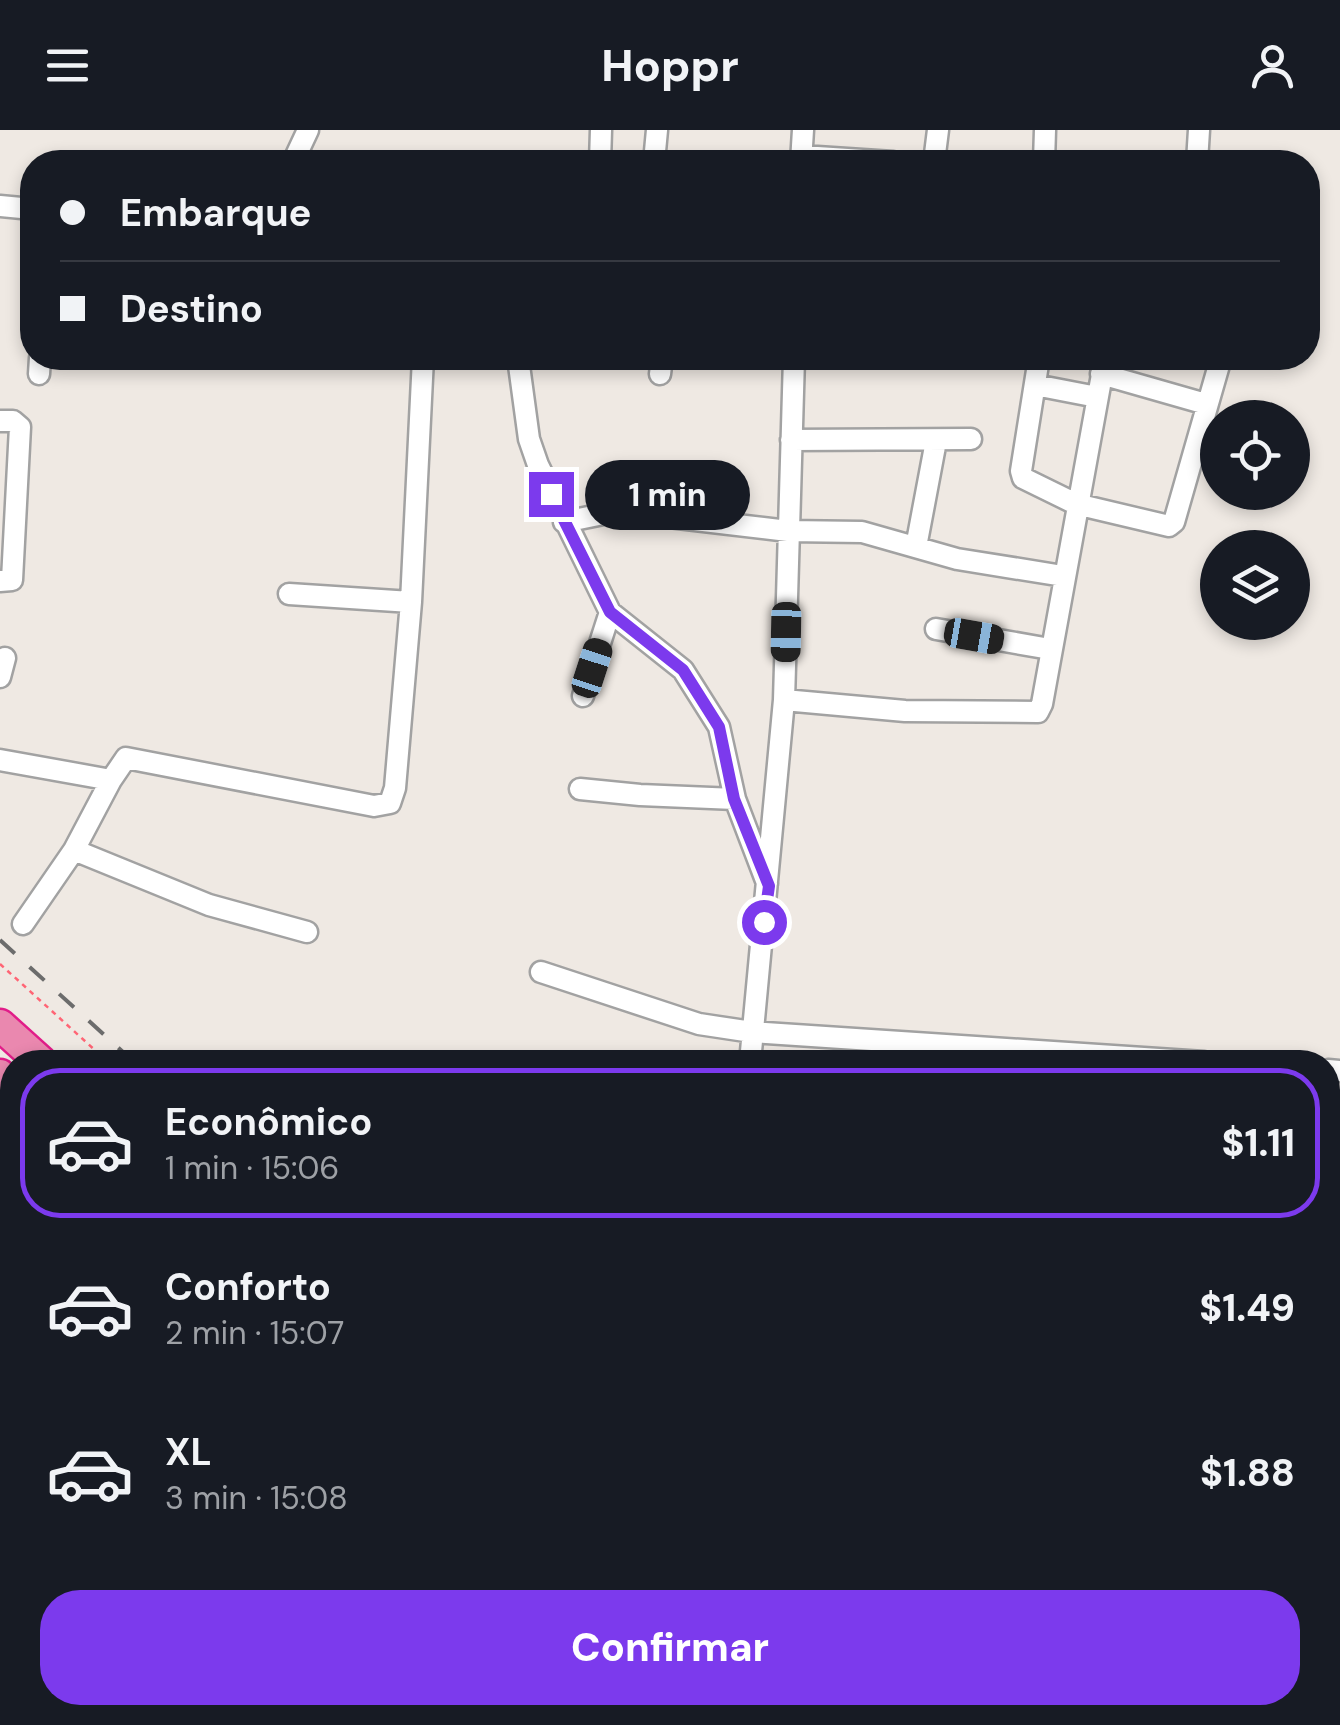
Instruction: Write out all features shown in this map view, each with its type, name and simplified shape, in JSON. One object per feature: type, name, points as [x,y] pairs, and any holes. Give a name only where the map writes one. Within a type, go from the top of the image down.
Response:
[{"type":"highway","points":[[0,1025],[28,1050]]},
{"type":"highway","points":[[730,1725],[741,1725]]},
{"type":"street","points":[[22,924],[74,850],[110,780],[126,758],[374,806],[390,802],[395,788],[411,602],[422,370]]},
{"type":"street","points":[[520,370],[529,439],[564,522],[610,612],[693,681],[719,727],[734,799],[769,886]]},
{"type":"street","points":[[751,1050],[784,700],[794,370]]},
{"type":"street","points":[[1037,370],[1021,475],[1076,504],[1172,526],[1200,426]]},
{"type":"street","points":[[784,700],[905,711],[1030,715],[1038,712],[1102,370]]},
{"type":"street","points":[[1114,370],[1200,402]]},
{"type":"street","points":[[1207,400],[1216,370]]},
{"type":"street","points":[[1035,384],[1097,397]]},
{"type":"street","points":[[0,420],[14,421],[20,427],[12,580],[0,581]]},
{"type":"street","points":[[791,440],[970,439]]},
{"type":"street","points":[[916,547],[936,441]]},
{"type":"street","points":[[564,522],[600,513],[634,512],[788,530],[862,532],[958,558],[1063,576]]},
{"type":"street","points":[[289,594],[411,602]]},
{"type":"street","points":[[582,696],[610,612]]},
{"type":"street","points":[[936,629],[1050,650]]},
{"type":"street","points":[[0,760],[110,780]]},
{"type":"street","points":[[580,789],[734,799]]},
{"type":"street","points":[[74,850],[209,905],[307,932]]},
{"type":"street","points":[[542,972],[700,1024],[752,1032],[897,1040],[978,1050]]},
{"type":"path","points":[[0,964],[95,1050]]},
{"type":"railway","points":[[0,940],[121,1050]]},
{"type":"route","points":[[551,494],[610,612],[683,670],[713,714],[734,799],[769,886],[764,922]]}]
